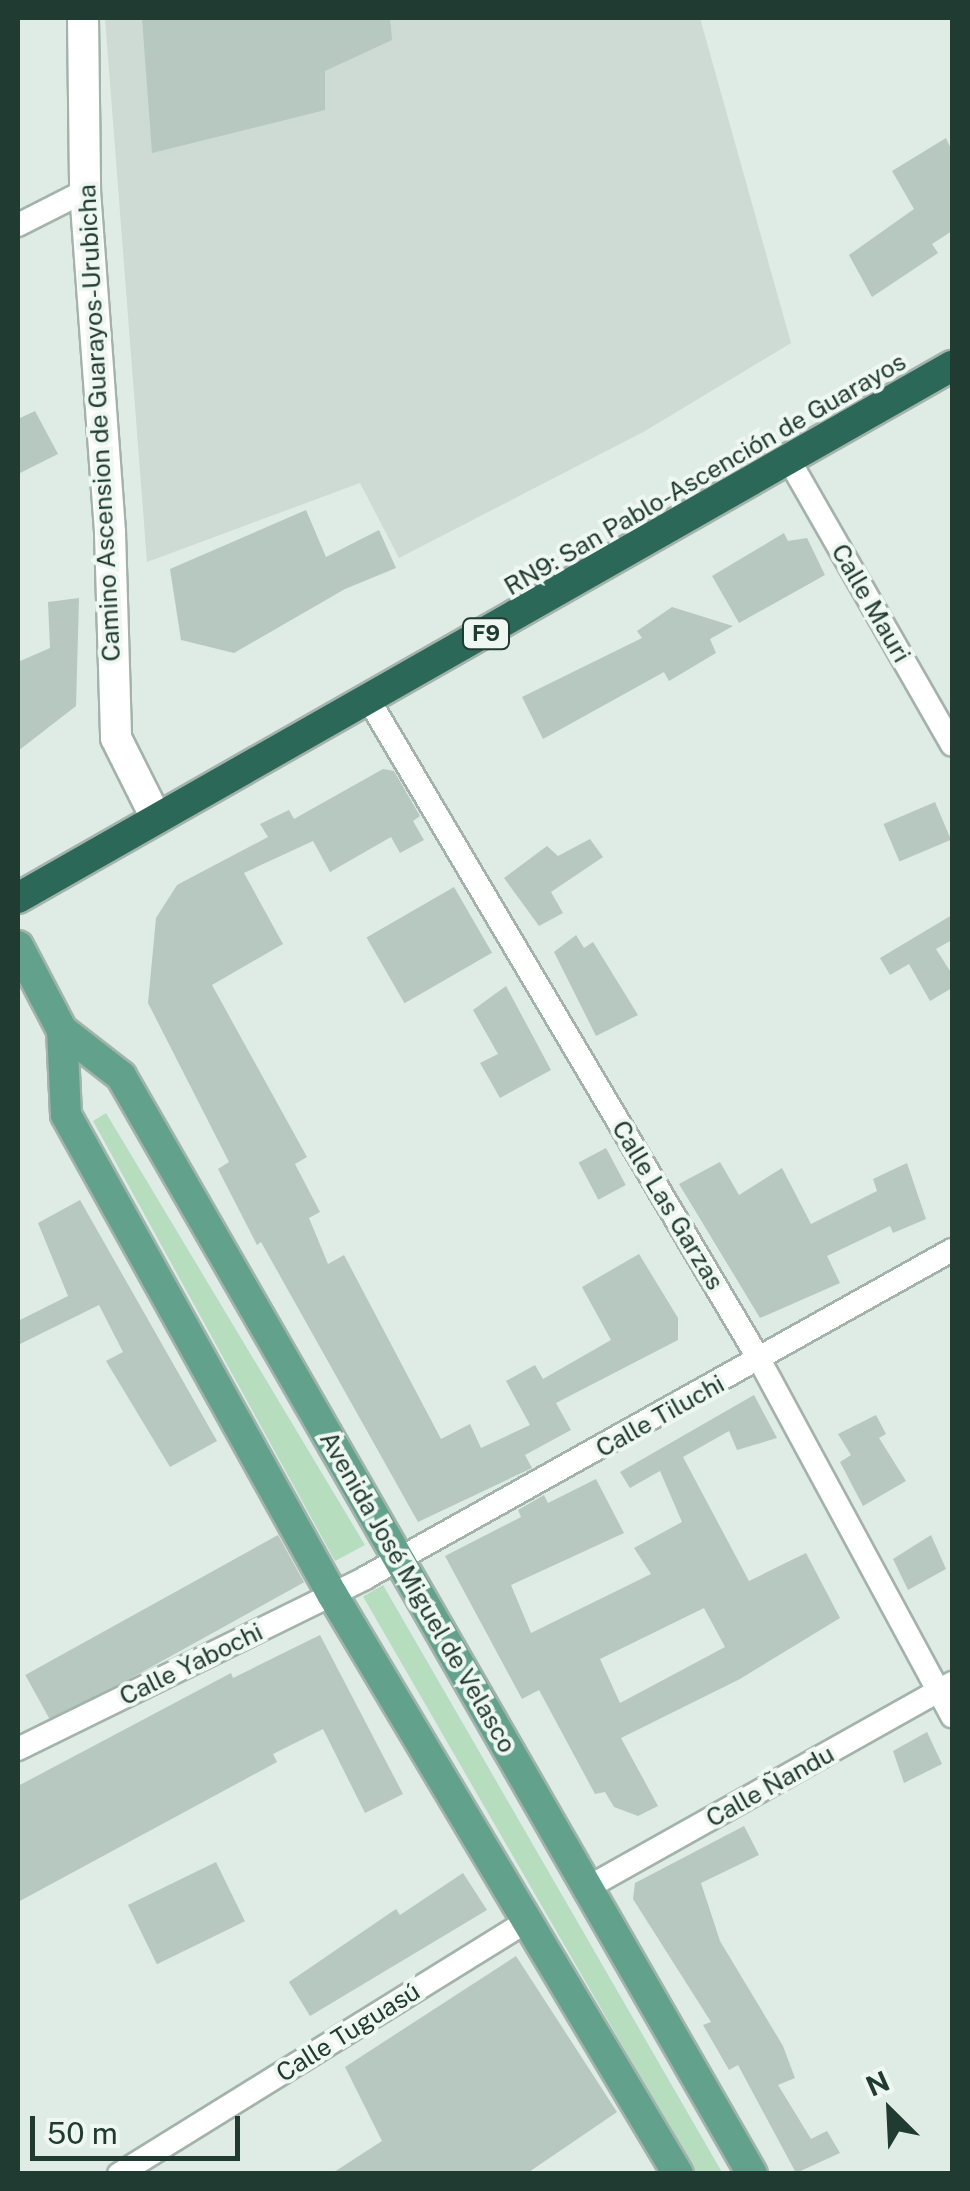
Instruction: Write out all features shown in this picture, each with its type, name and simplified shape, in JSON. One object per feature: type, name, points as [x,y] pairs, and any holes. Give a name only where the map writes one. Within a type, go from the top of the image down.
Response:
[{"type":"highway","name":"RN9: San Pablo-Ascención de Guarayos","points":[[18,898],[370,702],[952,366]]},
{"type":"main road","name":"Camino Ascension de Guarayos-Urubicha","points":[[82,18],[85,191],[109,514],[116,738],[156,818]]},
{"type":"main road","name":"Avenida José Miguel de Velasco","points":[[18,946],[62,1030],[121,1076],[752,2174]]},
{"type":"main road","name":"Avenida José Miguel de Velasco","points":[[62,1030],[66,1115],[332,1594],[678,2174]]},
{"type":"street","points":[[18,225],[85,191]]},
{"type":"street","name":"Calle Mauri","points":[[789,460],[952,746]]},
{"type":"street","name":"Calle Las Garzas","points":[[370,702],[760,1361],[945,1687],[952,1716]]},
{"type":"street","name":"Calle Tiluchi","points":[[365,1578],[760,1361],[952,1250]]},
{"type":"street","name":"Calle Yabochi","points":[[18,1749],[365,1578]]},
{"type":"street","name":"Calle Ñandu","points":[[586,1888],[945,1687]]},
{"type":"street","name":"Calle Tuguasú","points":[[119,2174],[526,1922]]},
{"type":"shaded area","points":[[105,18],[700,18],[791,343],[645,431],[399,558],[360,483],[147,562]]},
{"type":"green space","points":[[106,1113],[365,1545],[335,1561],[93,1121]]},
{"type":"green space","points":[[383,1585],[723,2174],[697,2174],[363,1596]]},
{"type":"building","points":[[142,18],[390,18],[392,40],[325,71],[325,110],[152,153]]},
{"type":"building","points":[[946,138],[952,151],[952,231],[932,244],[938,253],[872,297],[849,255],[914,209],[892,171]]},
{"type":"building","points":[[35,411],[58,454],[18,474],[18,419]]},
{"type":"building","points":[[306,510],[326,557],[379,530],[396,568],[345,589],[234,653],[181,640],[170,569]]},
{"type":"building","points":[[784,533],[788,541],[807,538],[825,575],[739,623],[712,576]]},
{"type":"building","points":[[79,598],[76,706],[18,751],[18,662],[50,648],[48,602]]},
{"type":"building","points":[[672,607],[733,626],[710,639],[716,653],[669,681],[664,672],[543,739],[522,697],[642,638],[637,631]]},
{"type":"building","points":[[383,769],[394,771],[420,816],[413,821],[424,840],[400,853],[391,837],[330,872],[313,841],[244,873],[283,944],[212,985],[307,1157],[295,1164],[320,1212],[309,1218],[328,1264],[344,1255],[441,1439],[470,1424],[481,1448],[530,1425],[506,1381],[535,1365],[543,1379],[611,1340],[582,1287],[639,1254],[678,1318],[678,1340],[556,1403],[571,1430],[525,1455],[532,1468],[418,1522],[261,1242],[257,1245],[218,1169],[229,1162],[148,1003],[156,918],[177,885],[268,837],[260,824],[289,810],[294,819]]},
{"type":"building","points":[[935,802],[951,840],[899,862],[883,824]]},
{"type":"building","points":[[590,839],[603,857],[551,892],[563,913],[539,926],[504,878],[547,846],[558,856]]},
{"type":"building","points":[[454,887],[492,953],[405,1003],[367,938]]},
{"type":"building","points":[[952,915],[952,940],[936,949],[952,974],[952,988],[930,1001],[909,964],[890,975],[880,958]]},
{"type":"building","points":[[576,935],[584,948],[593,942],[638,1015],[596,1036],[554,952]]},
{"type":"building","points":[[506,986],[551,1070],[500,1098],[480,1063],[498,1054],[473,1010]]},
{"type":"building","points":[[606,1148],[626,1185],[598,1200],[579,1163]]},
{"type":"building","points":[[720,1162],[739,1195],[782,1168],[811,1224],[877,1191],[873,1179],[907,1163],[926,1219],[893,1233],[890,1226],[827,1256],[840,1283],[760,1318],[679,1184]]},
{"type":"building","points":[[80,1200],[217,1441],[170,1467],[106,1361],[123,1352],[99,1305],[18,1345],[18,1321],[68,1296],[38,1223]]},
{"type":"building","points":[[754,1395],[777,1438],[737,1450],[729,1431],[683,1457],[749,1581],[806,1553],[840,1618],[740,1679],[621,1738],[658,1806],[638,1816],[614,1807],[605,1792],[595,1794],[539,1690],[522,1699],[445,1556],[521,1517],[518,1510],[544,1495],[548,1503],[596,1479],[624,1533],[511,1585],[531,1633],[651,1574],[634,1548],[682,1522],[660,1471],[630,1488],[620,1472]],"holes":[[[704,1608],[725,1647],[620,1703],[600,1659]]]},
{"type":"building","points":[[876,1415],[886,1434],[879,1438],[906,1481],[863,1506],[840,1462],[851,1455],[838,1434]]},
{"type":"building","points":[[278,1535],[304,1582],[51,1722],[25,1675]]},
{"type":"building","points":[[931,1535],[946,1569],[908,1590],[893,1559]]},
{"type":"building","points":[[320,1635],[403,1794],[365,1813],[323,1729],[273,1754],[277,1762],[18,1902],[18,1786],[231,1673],[233,1678]]},
{"type":"building","points":[[927,1732],[942,1764],[904,1783],[893,1751]]},
{"type":"building","points":[[744,1826],[759,1855],[701,1883],[720,1941],[783,2046],[795,2078],[778,2085],[811,2139],[827,2131],[840,2153],[796,2173],[738,2065],[729,2070],[703,2025],[711,2022],[633,1899],[635,1883]]},
{"type":"building","points":[[216,1862],[245,1921],[157,1964],[128,1905]]},
{"type":"building","points":[[463,1873],[487,1910],[310,2016],[289,1982],[396,1909],[400,1915]]},
{"type":"building","points":[[516,1956],[617,2112],[526,2174],[331,2174],[382,2141],[345,2067]]}]
